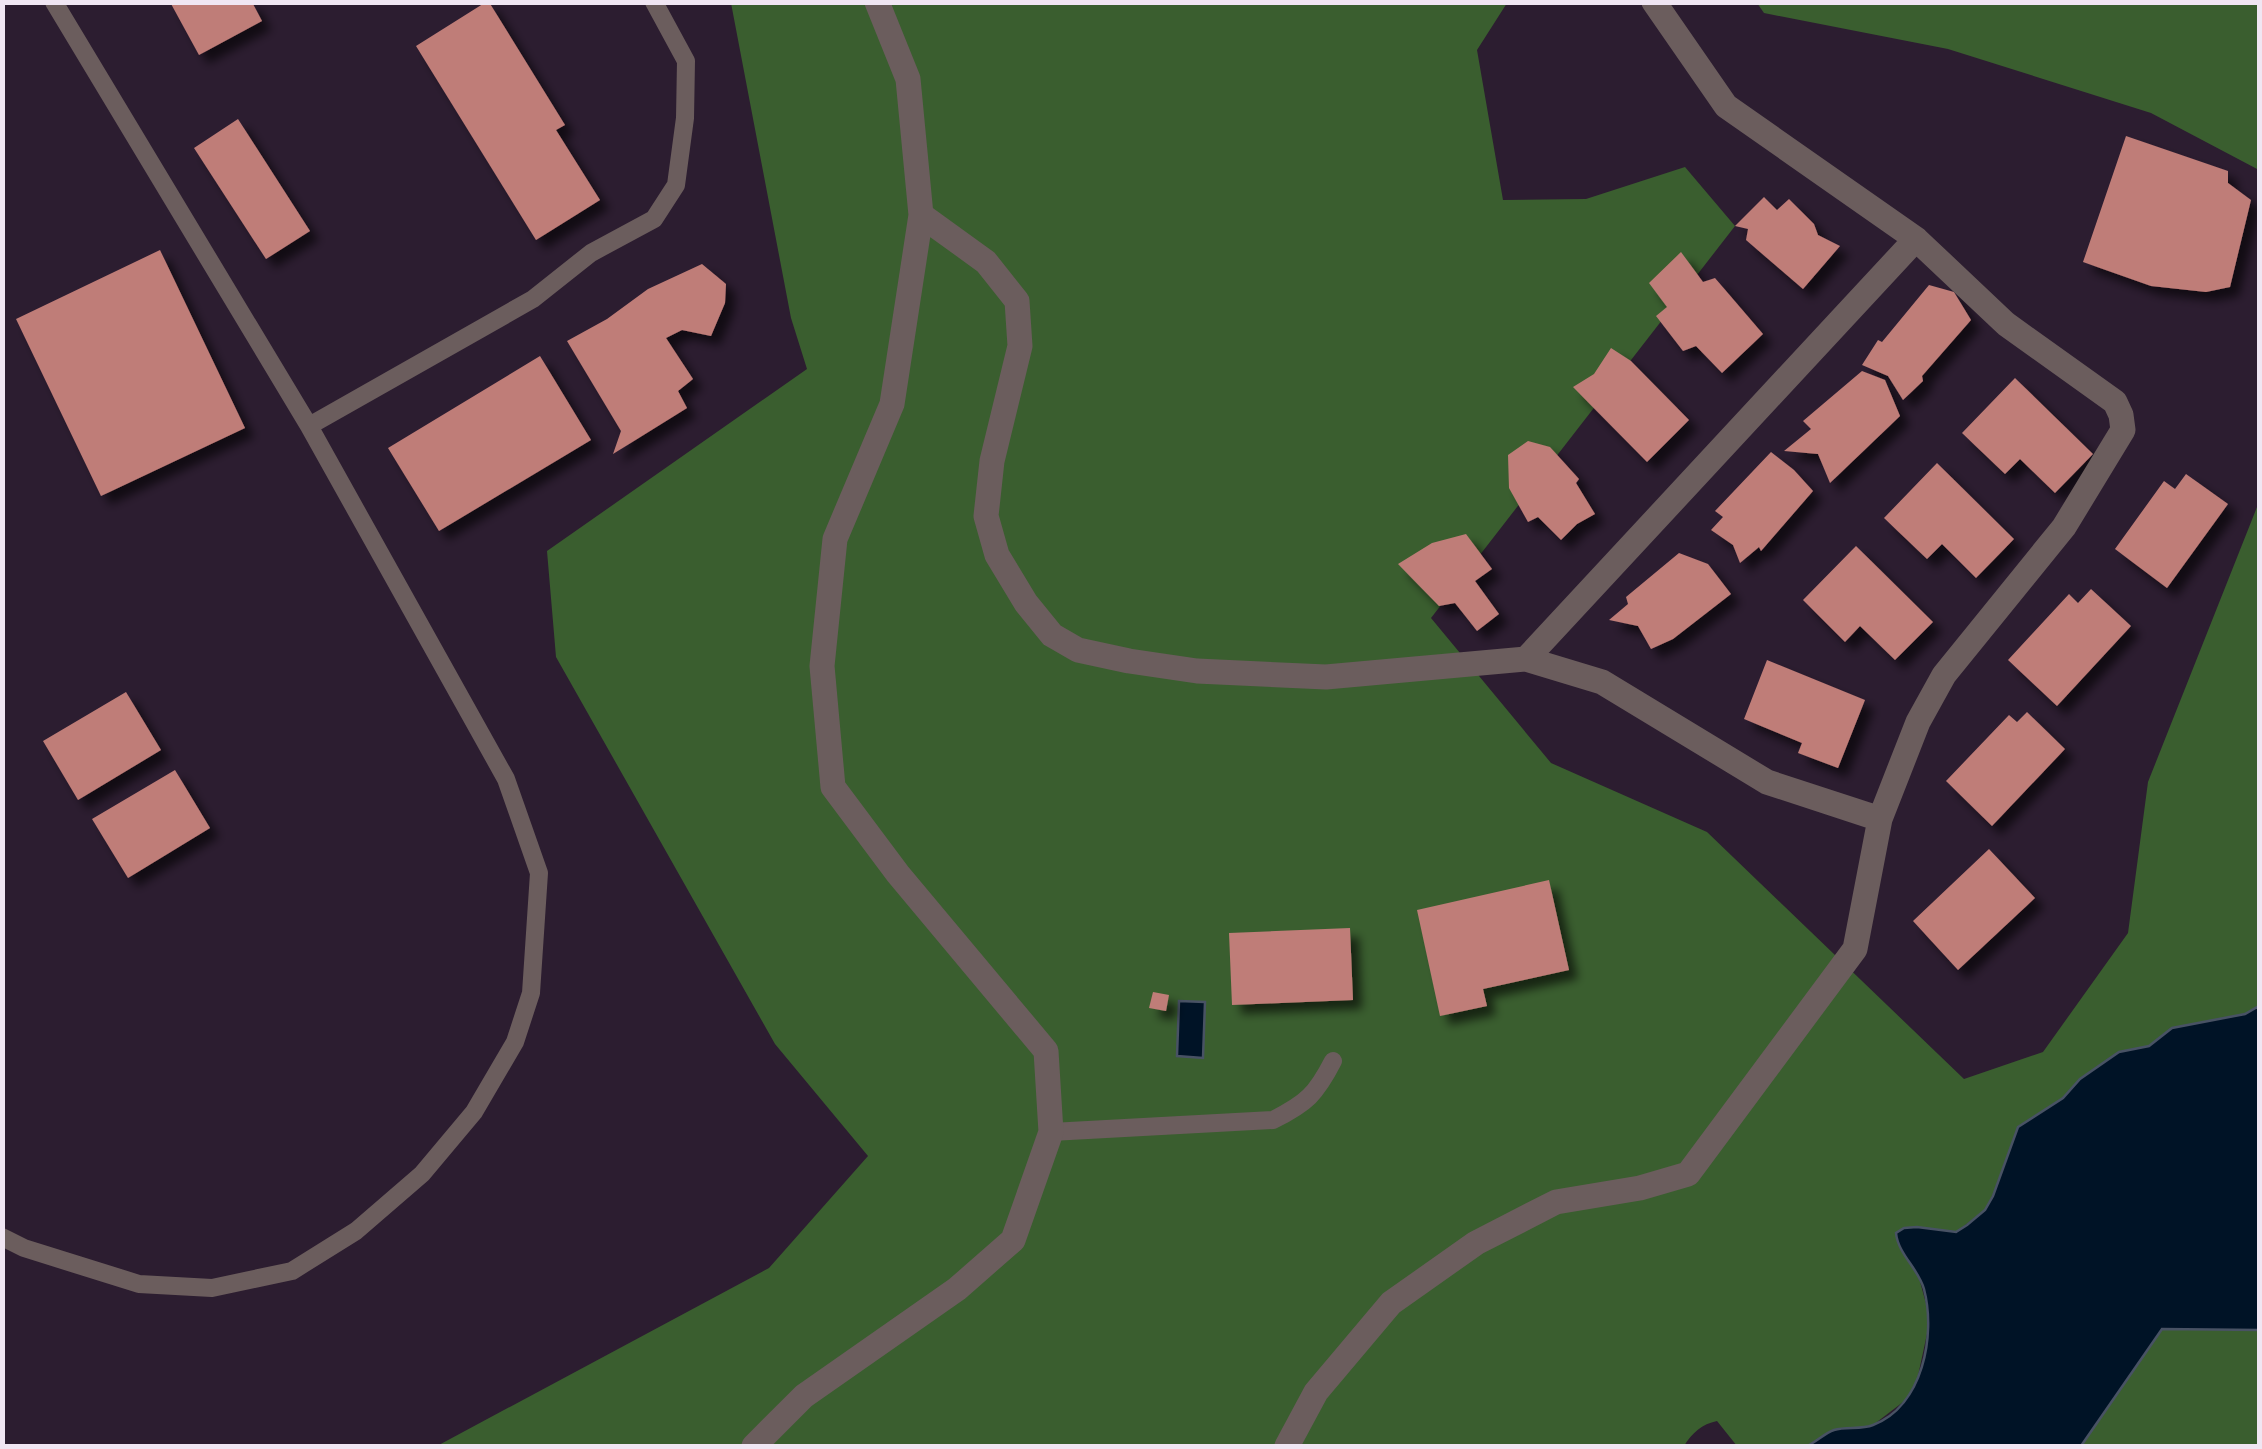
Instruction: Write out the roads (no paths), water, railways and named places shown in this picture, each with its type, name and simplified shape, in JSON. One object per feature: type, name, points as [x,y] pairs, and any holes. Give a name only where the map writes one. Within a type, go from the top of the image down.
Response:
[{"type":"street","points":[[754,1446],[804,1396],[957,1289],[1012,1240],[1051,1132],[1046,1050],[898,874],[833,786],[822,666],[835,539],[892,404],[920,216],[908,80],[878,2]]},
{"type":"street","points":[[1287,1446],[1316,1392],[1391,1303],[1476,1244],[1556,1202],[1640,1188],[1688,1174],[1855,950],[1880,818],[1918,722],[1944,676],[2064,527],[2123,430],[2122,415],[2115,402],[2006,324],[1916,240],[1726,106],[1654,2]]},
{"type":"street","points":[[920,216],[986,262],[1017,301],[1020,346],[992,461],[986,516],[997,555],[1026,603],[1052,635],[1078,650],[1129,661],[1289,676],[1326,677],[1526,659],[1602,682],[1768,782],[1880,818]]},
{"type":"street","points":[[1526,659],[1916,240]]},
{"type":"lane","points":[[2,1237],[24,1248],[139,1284],[212,1288],[292,1271],[356,1231],[422,1174],[474,1112],[515,1042],[531,993],[539,873],[506,779],[310,426],[54,2]]},
{"type":"lane","points":[[310,426],[534,299],[591,253],[654,219],[676,185],[685,118],[686,61],[654,2]]},
{"type":"lane","points":[[1051,1132],[1273,1120],[1318,1091],[1333,1061]]},
{"type":"water","points":[[1179,1001],[1205,1002],[1203,1058],[1177,1056]]},
{"type":"water","points":[[2259,1006],[2259,1330],[2162,1329],[2081,1446],[1807,1446],[1834,1430],[1873,1425],[1890,1416],[1904,1402],[1922,1367],[1928,1327],[1924,1289],[1900,1248],[1896,1233],[1917,1227],[1956,1232],[1967,1225],[1985,1210],[1993,1196],[2018,1127],[2063,1098],[2080,1079],[2119,1052],[2149,1046],[2172,1028],[2245,1014]]}]
